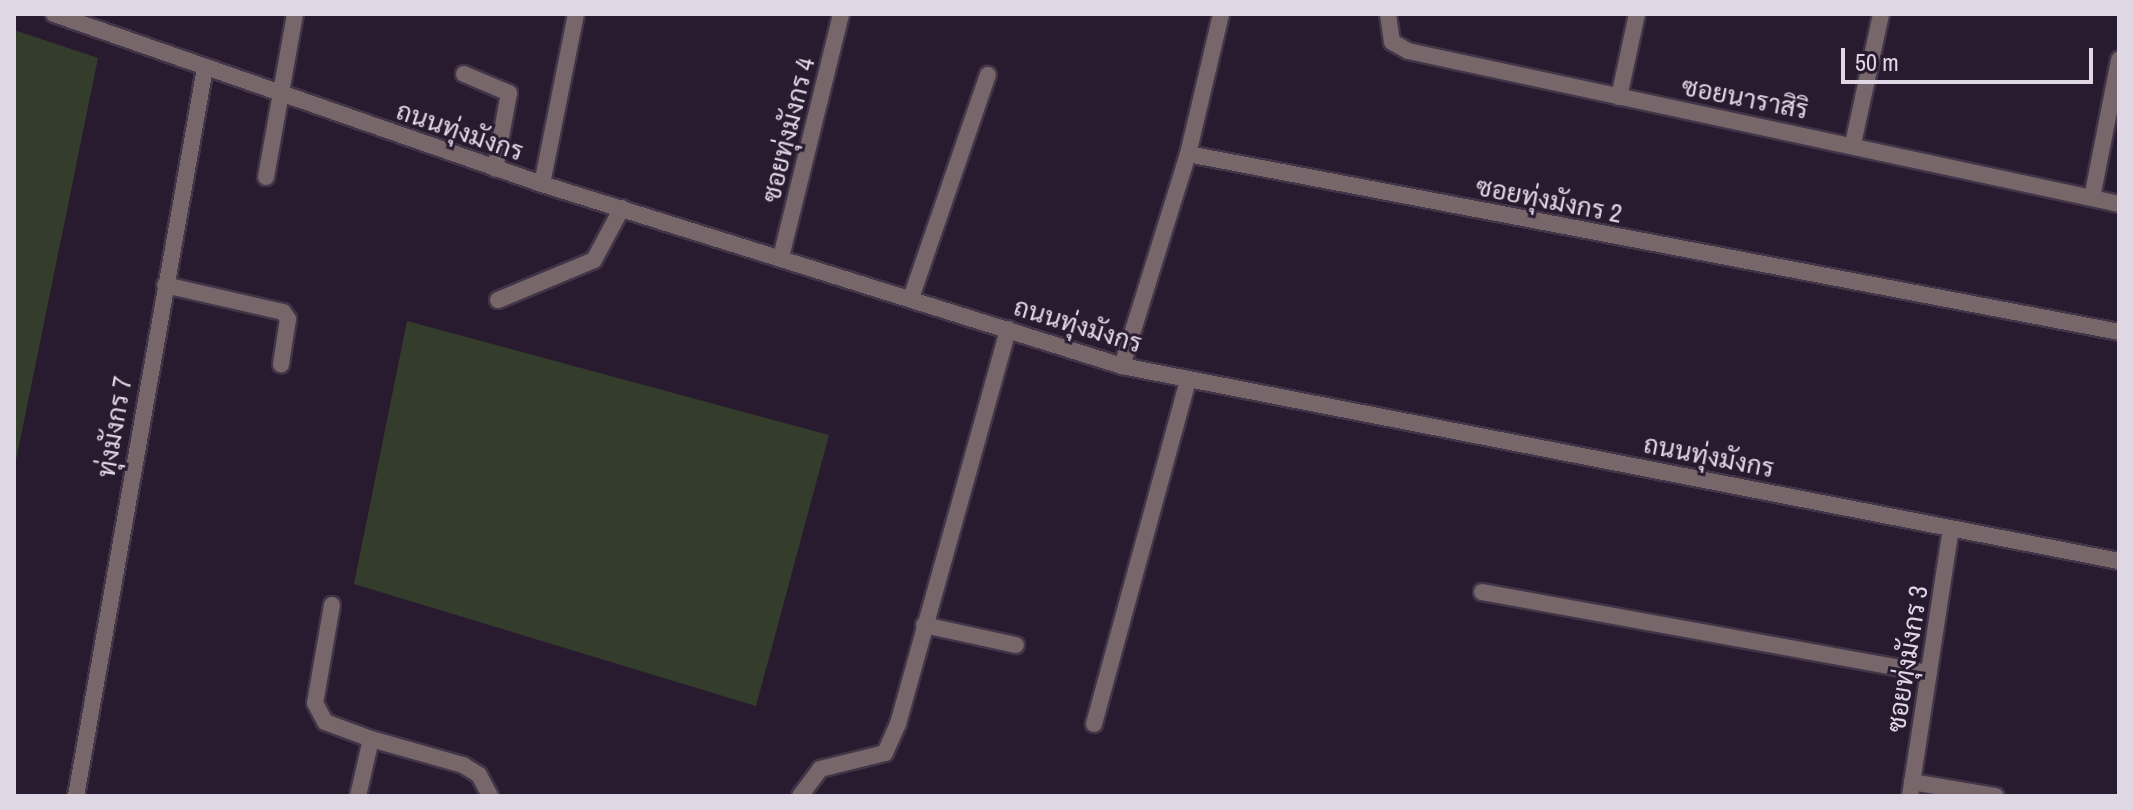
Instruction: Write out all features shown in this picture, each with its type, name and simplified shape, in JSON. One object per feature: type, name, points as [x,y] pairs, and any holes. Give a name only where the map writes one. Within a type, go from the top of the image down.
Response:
[{"type":"street","name":"ถนนทุ่งมังกร","points":[[54,14],[495,169],[1122,366],[2119,561]]},
{"type":"street","points":[[266,177],[295,14]]},
{"type":"street","points":[[542,184],[576,14]]},
{"type":"street","name":"ซอยทุ่งมังกร 4","points":[[781,257],[841,14]]},
{"type":"street","points":[[1122,366],[1188,154],[1221,14]]},
{"type":"street","name":"ซอยนาราสิริ","points":[[1388,14],[1392,42],[1408,51],[1853,144],[2119,204]]},
{"type":"street","points":[[1619,97],[1637,14]]},
{"type":"street","points":[[1853,144],[1881,14]]},
{"type":"street","points":[[2092,198],[2119,60]]},
{"type":"street","name":"ทุ่งมังกร 7","points":[[76,796],[205,68]]},
{"type":"street","points":[[464,74],[509,93],[495,169]]},
{"type":"street","points":[[911,298],[988,75]]},
{"type":"street","name":"ซอยทุ่งมังกร 2","points":[[1188,154],[2119,332]]},
{"type":"street","points":[[498,300],[594,260],[622,208]]},
{"type":"street","points":[[165,285],[283,312],[288,319],[281,364]]},
{"type":"street","points":[[800,796],[820,769],[885,753],[1008,329]]},
{"type":"street","points":[[1094,724],[1188,381]]},
{"type":"street","name":"ซอยทุ่งมังกร 3","points":[[1911,789],[1951,529]]},
{"type":"street","points":[[1482,592],[1929,673]]},
{"type":"street","points":[[332,605],[317,714],[371,739],[463,765],[479,775],[490,796]]},
{"type":"street","points":[[924,625],[1016,645]]},
{"type":"street","points":[[358,796],[371,739]]},
{"type":"street","points":[[1911,789],[1996,796]]},
{"type":"green space","points":[[14,30],[98,58],[14,470]]},
{"type":"green space","points":[[407,321],[829,435],[756,706],[354,584]]}]
